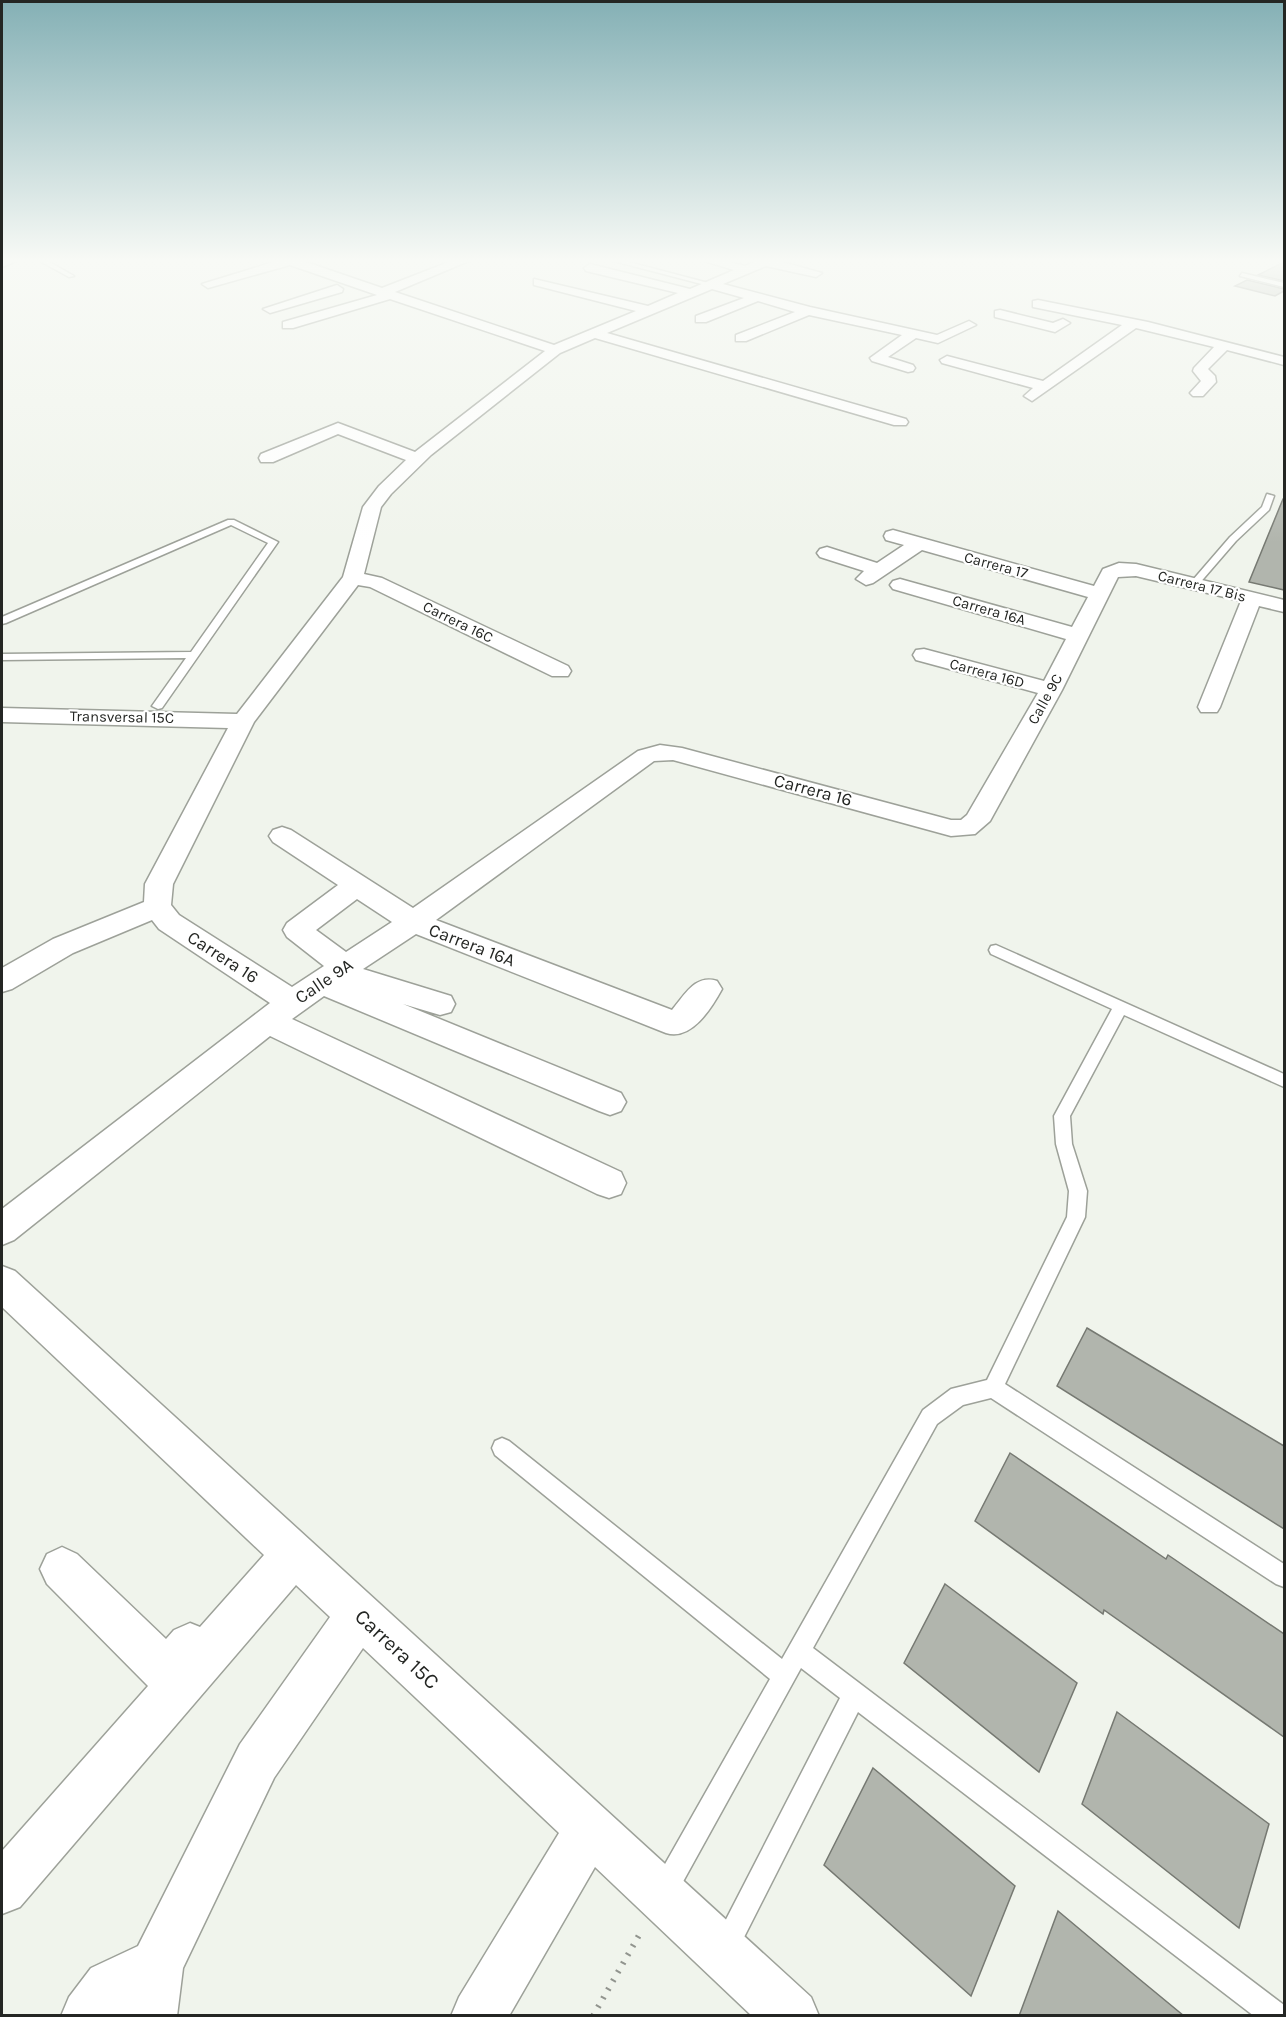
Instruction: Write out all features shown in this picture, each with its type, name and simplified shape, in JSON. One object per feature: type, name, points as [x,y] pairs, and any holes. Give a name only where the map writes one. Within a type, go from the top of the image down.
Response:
[{"type":"street","points":[[2,981],[63,946],[157,908],[159,884],[243,721],[353,578],[372,507],[385,490],[418,459],[550,354]]},
{"type":"street","points":[[668,354],[900,422]]},
{"type":"street","points":[[882,354],[877,358],[912,362]]},
{"type":"street","points":[[947,360],[1038,391],[1090,354]]},
{"type":"street","points":[[1198,393],[1209,382],[1208,376],[1200,371],[1201,368],[1215,354]]},
{"type":"street","points":[[1253,354],[1284,361]]},
{"type":"street","points":[[267,458],[338,428],[418,459]]},
{"type":"street","name":"Carrera 17","points":[[892,536],[1100,594]]},
{"type":"street","points":[[827,553],[873,575],[918,544]]},
{"type":"street","name":"Carrera 17 Bis","points":[[1119,569],[1195,583],[1284,606]]},
{"type":"street","name":"Calle 9C","points":[[966,828],[976,821],[1051,690],[1110,573],[1119,569]]},
{"type":"street","name":"Carrera 16C","points":[[353,578],[375,582],[560,671]]},
{"type":"street","name":"Carrera 16A","points":[[900,585],[1078,636]]},
{"type":"street","points":[[1209,707],[1252,598]]},
{"type":"street","name":"Carrera 16D","points":[[924,655],[1051,690]]},
{"type":"street","name":"Transversal 15C","points":[[2,715],[154,712],[243,721]]},
{"type":"street","name":"Carrera 16","points":[[660,752],[674,753],[951,828],[966,828]]},
{"type":"street","name":"Calle 9A","points":[[2,1229],[292,1002],[413,922],[646,756],[660,752]]},
{"type":"street","name":"Carrera 16A","points":[[282,836],[413,922],[677,1025],[707,989]]},
{"type":"street","points":[[357,885],[297,930],[335,974],[610,1102]]},
{"type":"street","name":"Carrera 16","points":[[157,908],[169,922],[292,1002]]},
{"type":"street","points":[[335,974],[440,1004]]},
{"type":"street","points":[[268,1022],[609,1183]]},
{"type":"street","name":"Carrera 15C","points":[[2,1283],[792,2016]]},
{"type":"street","points":[[62,1569],[168,1673],[286,1547]]},
{"type":"street","points":[[2,1889],[286,1547]]},
{"type":"street","points":[[150,2016],[157,1965],[257,1761],[359,1614]]},
{"type":"street","points":[[478,2016],[590,1828]]},
{"type":"street","points":[[88,2016],[110,1987],[157,1965]]},
{"type":"lane","points":[[1195,583],[1233,540],[1266,508],[1270,496]]},
{"type":"lane","points":[[2,621],[231,522],[273,542],[154,712]]},
{"type":"lane","points":[[2,657],[195,655]]},
{"type":"lane","points":[[996,950],[1284,1082]]},
{"type":"lane","points":[[993,1388],[1076,1217],[1078,1191],[1064,1144],[1062,1116],[1121,1007]]},
{"type":"lane","points":[[662,1894],[800,1653],[930,1417],[958,1396],[993,1388],[1284,1576]]},
{"type":"lane","points":[[502,1448],[786,1677]]},
{"type":"lane","points":[[800,1653],[1277,2016]]},
{"type":"lane","points":[[723,1952],[854,1695]]},
{"type":"path","points":[[593,2016],[662,1894]]},
{"type":"building","points":[[1284,499],[1284,590],[1249,582]]},
{"type":"building","points":[[1087,1328],[1284,1446],[1284,1529],[1057,1386]]},
{"type":"building","points":[[1010,1453],[1166,1559],[1168,1555],[1284,1634],[1284,1737],[1104,1610],[1103,1614],[975,1521]]},
{"type":"building","points":[[945,1584],[1077,1683],[1039,1772],[904,1663]]},
{"type":"building","points":[[1117,1712],[1269,1824],[1239,1928],[1082,1804]]},
{"type":"building","points":[[873,1768],[1015,1886],[971,1996],[824,1865]]},
{"type":"building","points":[[1058,1911],[1138,1978],[1184,2016],[1019,2016]]}]
